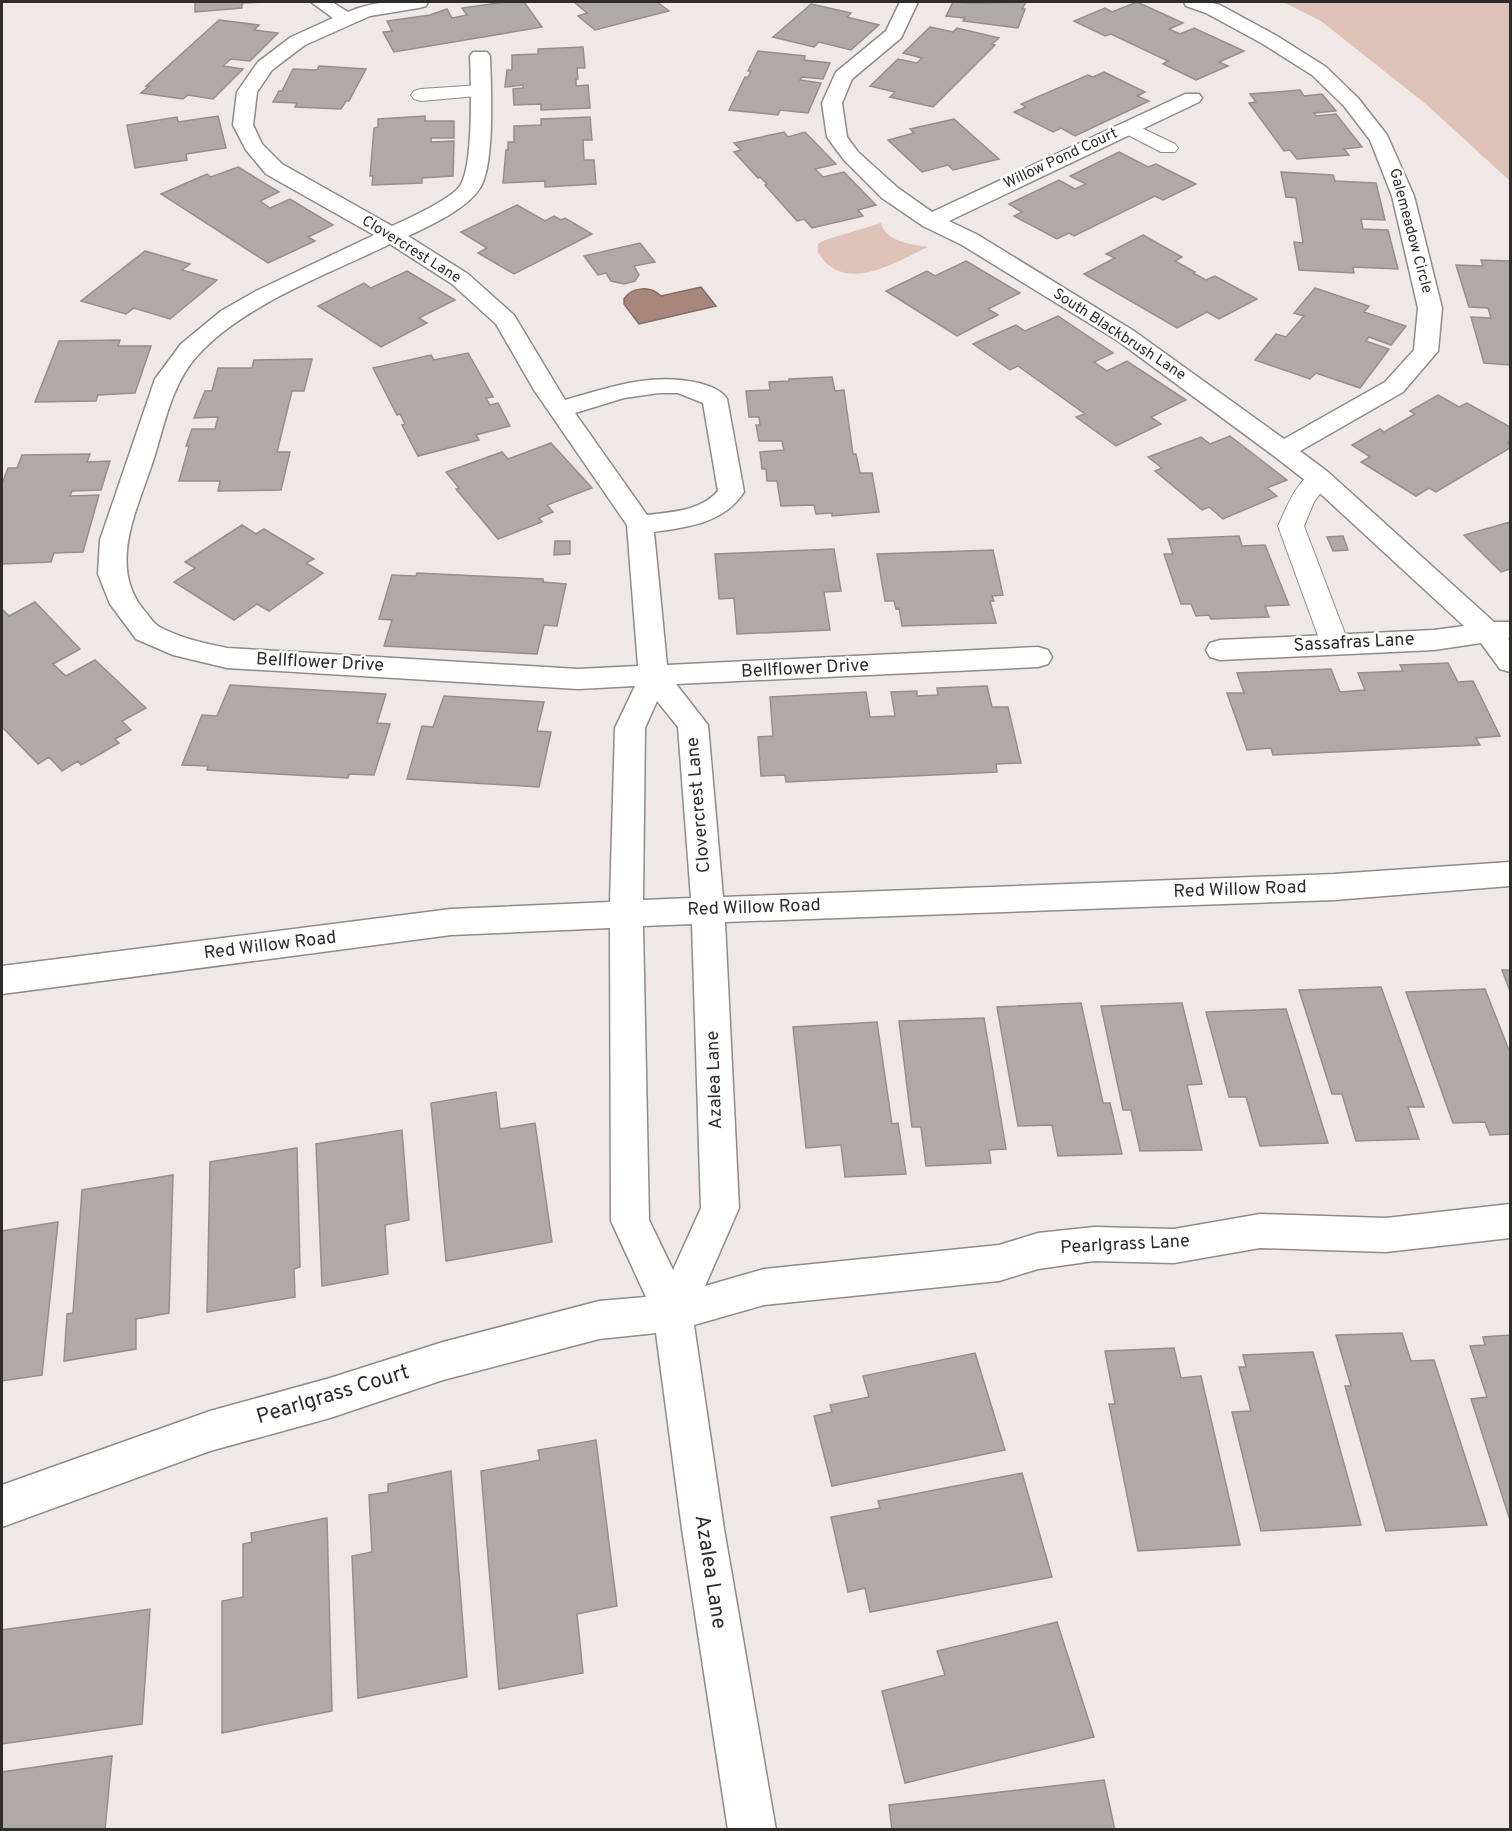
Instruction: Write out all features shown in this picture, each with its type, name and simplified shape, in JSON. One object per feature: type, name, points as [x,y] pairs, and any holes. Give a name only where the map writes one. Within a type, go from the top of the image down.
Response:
[{"type":"street","points":[[320,2],[345,18]]},
{"type":"street","name":"Clovercrest Lane","points":[[419,2],[365,11],[298,41],[266,66],[247,92],[243,125],[253,146],[274,169],[391,235],[460,279],[506,320],[546,390],[640,525],[654,677],[693,725],[708,910]]},
{"type":"street","name":"South Blackbrush Lane","points":[[909,2],[894,34],[843,76],[832,103],[837,137],[851,156],[890,193],[931,221],[970,240],[1126,336],[1283,450],[1499,631],[1510,662]]},
{"type":"street","name":"Galemeadow Circle","points":[[1193,2],[1213,9],[1270,40],[1319,71],[1351,102],[1373,129],[1392,165],[1403,196],[1430,308],[1426,351],[1394,387],[1283,450]]},
{"type":"street","points":[[480,56],[481,91]]},
{"type":"street","name":"Bellflower Drive","points":[[481,91],[477,167],[471,186],[462,196],[391,235],[264,296],[229,316],[190,349],[167,379],[114,540],[112,574],[124,604],[146,632],[183,648],[227,658],[578,679],[1038,657]]},
{"type":"street","name":"Willow Pond Court","points":[[931,221],[1192,98]]},
{"type":"street","points":[[561,409],[654,384],[689,387],[715,399],[731,492],[726,501],[710,510],[640,525]]},
{"type":"street","name":"Sassafras Lane","points":[[1220,650],[1434,640],[1499,631]]},
{"type":"street","points":[[626,913],[630,728],[654,677]]},
{"type":"street","name":"Red Willow Road","points":[[2,980],[451,922],[626,913],[1334,887],[1510,874]]},
{"type":"street","name":"Azalea Lane","points":[[673,1313],[720,1209],[708,910]]},
{"type":"street","name":"Azalea Lane","points":[[626,913],[630,1221],[673,1313],[703,1530],[752,1830]]},
{"type":"street","name":"Pearlgrass Lane","points":[[673,1313],[764,1287],[999,1263],[1038,1251],[1094,1244],[1174,1245],[1260,1231],[1386,1235],[1510,1221]]},
{"type":"street","name":"Pearlgrass Court","points":[[2,1506],[210,1431],[330,1398],[443,1360],[599,1320],[673,1313]]},
{"type":"lane","points":[[421,94],[481,91]]},
{"type":"lane","points":[[1129,128],[1168,148]]},
{"type":"lane","points":[[1318,478],[1302,501],[1291,526],[1335,644]]},
{"type":"shaded area","points":[[1283,2],[1510,2],[1510,181],[1427,105],[1321,21]]},
{"type":"shaded area","points":[[881,223],[883,229],[893,238],[928,247],[886,267],[855,274],[841,272],[829,265],[818,252],[818,244],[825,240]]},
{"type":"shaded area","points":[[701,287],[716,306],[639,324],[624,304],[627,295],[637,290],[652,290],[661,296]]},
{"type":"building","points":[[195,2],[265,2],[242,3],[242,8],[195,12]]},
{"type":"building","points":[[505,2],[524,2],[542,27],[394,52],[383,32],[392,31],[387,21],[430,15],[447,9],[452,18],[467,15],[462,8]]},
{"type":"building","points":[[574,2],[657,2],[669,11],[595,30],[578,16],[587,13]]},
{"type":"building","points":[[953,2],[1026,2],[1018,28],[963,21],[965,18],[946,16]]},
{"type":"building","points":[[1137,2],[1183,23],[1169,29],[1180,34],[1194,28],[1244,51],[1219,62],[1228,66],[1196,80],[1163,64],[1168,61],[1111,34],[1105,36],[1074,21],[1105,8],[1112,12]]},
{"type":"building","points":[[811,4],[851,13],[847,17],[879,25],[851,50],[819,42],[814,47],[773,37]]},
{"type":"building","points":[[219,20],[259,25],[254,30],[278,33],[250,61],[231,59],[223,66],[243,69],[213,99],[188,95],[183,99],[141,93],[149,86],[146,86]]},
{"type":"building","points":[[930,27],[953,32],[957,28],[999,38],[992,44],[995,45],[933,107],[890,97],[895,92],[870,86],[898,59],[917,63],[922,58],[903,53]]},
{"type":"building","points":[[583,47],[585,68],[577,68],[576,86],[588,85],[590,108],[541,110],[541,104],[514,105],[513,89],[523,88],[523,85],[505,87],[507,70],[512,70],[512,55],[538,54],[538,49]]},
{"type":"building","points":[[758,51],[805,56],[804,60],[830,63],[823,79],[802,77],[800,80],[821,83],[808,113],[780,110],[778,115],[729,110],[745,77],[748,77],[751,71],[748,71]]},
{"type":"building","points":[[319,66],[366,69],[349,101],[346,101],[341,109],[295,107],[297,103],[273,102],[279,91],[282,91],[293,69],[317,70]]},
{"type":"building","points":[[1104,72],[1145,92],[1137,96],[1149,101],[1075,136],[1061,128],[1053,132],[1014,112],[1026,107],[1021,104],[1088,75],[1093,77]]},
{"type":"building","points":[[1300,90],[1304,96],[1322,94],[1336,111],[1314,113],[1316,116],[1336,114],[1362,147],[1344,149],[1349,155],[1297,159],[1290,150],[1284,151],[1249,103],[1256,102],[1250,94]]},
{"type":"building","points":[[218,116],[226,148],[186,154],[187,160],[135,168],[127,125],[177,117],[178,122]]},
{"type":"building","points":[[425,116],[425,121],[454,121],[454,138],[431,138],[431,142],[454,141],[453,176],[422,178],[422,183],[372,185],[373,176],[370,176],[374,128],[378,127],[378,119]]},
{"type":"building","points":[[590,117],[592,140],[583,140],[584,160],[594,160],[596,184],[545,187],[545,181],[503,183],[506,150],[508,150],[508,142],[514,142],[514,126],[541,125],[541,119]]},
{"type":"building","points":[[954,119],[999,159],[953,170],[948,165],[922,172],[888,140],[914,133],[910,129]]},
{"type":"building","points":[[784,132],[788,137],[805,132],[836,164],[815,169],[823,177],[844,172],[876,205],[858,210],[863,216],[812,228],[804,219],[797,221],[765,185],[767,184],[760,177],[758,178],[734,152],[741,150],[734,143]]},
{"type":"building","points":[[1119,152],[1148,167],[1156,164],[1196,184],[1163,200],[1155,196],[1074,236],[1069,233],[1057,239],[1014,216],[1022,212],[1009,204],[1059,180],[1075,189],[1086,184],[1070,176]]},
{"type":"building","points":[[238,167],[279,192],[260,201],[270,208],[290,199],[333,225],[308,237],[315,241],[268,263],[161,194],[207,174],[211,177]]},
{"type":"building","points":[[1281,172],[1333,175],[1335,181],[1376,183],[1385,220],[1361,219],[1363,229],[1388,230],[1398,269],[1353,267],[1354,273],[1299,270],[1294,242],[1303,243],[1296,198],[1286,197]]},
{"type":"building","points":[[517,205],[545,221],[554,216],[561,220],[565,218],[592,234],[514,274],[478,253],[487,248],[461,232]]},
{"type":"building","points":[[1143,235],[1182,257],[1175,261],[1195,272],[1193,273],[1206,280],[1215,276],[1257,299],[1219,319],[1207,312],[1177,328],[1084,274],[1115,258],[1106,254]]},
{"type":"building","points":[[640,243],[655,262],[634,266],[639,275],[635,281],[624,284],[611,281],[606,273],[598,275],[584,256]]},
{"type":"building","points":[[145,251],[190,264],[182,270],[217,280],[170,319],[134,308],[126,314],[81,301]]},
{"type":"building","points":[[1481,260],[1510,261],[1510,365],[1484,363],[1471,317],[1491,318],[1488,308],[1469,307],[1456,265],[1483,266]]},
{"type":"building","points":[[966,261],[1020,293],[988,309],[998,315],[957,336],[886,291],[927,271],[935,276]]},
{"type":"building","points":[[407,271],[455,300],[419,318],[427,323],[381,347],[318,306],[364,283],[371,288]]},
{"type":"building","points":[[1315,288],[1369,306],[1364,312],[1406,326],[1391,345],[1369,337],[1366,341],[1389,349],[1360,388],[1316,373],[1310,379],[1255,360],[1276,334],[1286,337],[1304,316],[1294,313]]},
{"type":"building","points":[[1058,316],[1113,353],[1094,362],[1107,371],[1127,361],[1186,400],[1151,417],[1161,424],[1116,446],[1076,417],[1085,414],[1018,366],[1010,370],[973,344],[1016,325],[1025,331]]},
{"type":"building","points":[[120,340],[118,346],[151,346],[135,393],[98,395],[96,401],[35,402],[59,341]]},
{"type":"building","points":[[468,353],[493,397],[486,398],[490,405],[498,403],[510,426],[476,435],[479,440],[418,456],[402,425],[405,424],[400,414],[397,415],[373,368],[431,355],[434,360]]},
{"type":"building","points":[[312,359],[304,391],[292,391],[277,452],[290,452],[281,490],[218,491],[220,481],[179,481],[192,429],[215,429],[218,417],[194,418],[205,391],[212,391],[218,368],[252,368],[254,360]]},
{"type":"building","points":[[832,377],[835,391],[844,390],[853,454],[856,454],[860,473],[872,473],[879,512],[832,516],[832,513],[816,514],[814,505],[781,506],[777,481],[767,481],[766,469],[762,469],[760,452],[784,450],[782,441],[759,441],[756,425],[760,425],[759,417],[749,417],[746,391],[770,390],[769,382]]},
{"type":"building","points":[[1438,395],[1459,407],[1467,403],[1510,427],[1510,441],[1508,442],[1510,448],[1436,492],[1429,488],[1416,496],[1361,462],[1370,457],[1352,445],[1380,429],[1384,432],[1415,414],[1410,411]]},
{"type":"building","points":[[1230,436],[1287,480],[1267,488],[1277,496],[1223,519],[1209,507],[1202,510],[1155,471],[1162,468],[1148,457],[1201,437],[1210,444]]},
{"type":"building","points":[[551,443],[592,488],[547,505],[553,512],[539,518],[542,522],[498,539],[456,489],[459,488],[446,472],[502,452],[508,459]]},
{"type":"building","points":[[90,454],[87,462],[110,461],[101,490],[72,491],[70,496],[99,495],[83,552],[54,553],[51,562],[2,564],[2,484],[8,468],[17,468],[22,455]]},
{"type":"building","points":[[1510,522],[1510,569],[1501,572],[1464,535]]},
{"type":"building","points":[[242,525],[256,534],[264,529],[314,559],[306,563],[323,573],[269,611],[257,604],[234,620],[174,582],[195,568],[185,562]]},
{"type":"building","points":[[1239,536],[1242,546],[1265,545],[1289,605],[1265,606],[1269,617],[1211,619],[1209,615],[1196,616],[1191,604],[1181,604],[1164,554],[1173,554],[1168,539]]},
{"type":"building","points":[[1343,536],[1348,550],[1333,551],[1327,537]]},
{"type":"building","points":[[555,541],[570,541],[570,554],[554,555]]},
{"type":"building","points":[[834,549],[841,591],[824,592],[830,630],[737,634],[734,598],[719,599],[715,554]]},
{"type":"building","points":[[993,550],[1003,595],[992,596],[994,601],[990,601],[996,623],[902,626],[899,608],[896,609],[894,601],[885,601],[877,554]]},
{"type":"building","points":[[417,573],[543,579],[543,582],[566,584],[557,626],[544,625],[537,654],[384,646],[392,620],[379,619],[392,575],[416,576]]},
{"type":"building","points":[[35,602],[80,649],[53,664],[66,676],[95,660],[146,708],[122,721],[131,730],[115,739],[119,743],[81,765],[78,761],[62,771],[49,757],[38,764],[2,727],[2,609],[9,616]]},
{"type":"building","points":[[1448,663],[1458,682],[1473,681],[1500,736],[1476,738],[1480,745],[1273,755],[1271,748],[1247,750],[1227,693],[1244,693],[1237,673],[1331,669],[1340,692],[1365,690],[1358,673],[1403,671],[1400,665]]},
{"type":"building","points":[[230,685],[386,694],[377,723],[390,724],[374,775],[349,774],[348,778],[207,770],[208,766],[182,765],[202,715],[217,716]]},
{"type":"building","points":[[987,686],[992,707],[1008,707],[1021,763],[996,764],[997,772],[786,782],[785,775],[761,776],[758,737],[773,736],[770,697],[866,692],[870,717],[895,716],[891,692],[917,691],[917,696],[938,695],[937,688]]},
{"type":"building","points":[[444,696],[544,702],[537,731],[551,732],[539,787],[407,779],[422,726],[433,727]]},
{"type":"building","points":[[1502,970],[1510,970],[1510,991]]},
{"type":"building","points":[[1381,987],[1424,1107],[1408,1107],[1419,1139],[1356,1141],[1342,1094],[1332,1094],[1299,990]]},
{"type":"building","points":[[1485,989],[1510,1053],[1510,1134],[1490,1135],[1485,1122],[1453,1123],[1406,992]]},
{"type":"building","points":[[1081,1003],[1103,1103],[1110,1103],[1122,1154],[1058,1156],[1052,1125],[1018,1126],[997,1007]]},
{"type":"building","points":[[1182,1003],[1202,1084],[1187,1085],[1202,1150],[1140,1151],[1131,1110],[1123,1110],[1101,1006]]},
{"type":"building","points":[[1286,1009],[1328,1143],[1260,1146],[1246,1097],[1229,1097],[1206,1012]]},
{"type":"building","points":[[984,1018],[1006,1149],[989,1150],[991,1163],[926,1166],[921,1127],[912,1127],[899,1021]]},
{"type":"building","points":[[877,1022],[892,1124],[898,1123],[906,1174],[845,1177],[841,1145],[806,1148],[793,1027]]},
{"type":"building","points":[[496,1092],[500,1129],[535,1123],[552,1242],[446,1261],[431,1103]]},
{"type":"building","points":[[402,1130],[409,1220],[385,1225],[388,1274],[322,1286],[316,1144]]},
{"type":"building","points":[[297,1148],[300,1267],[294,1269],[295,1297],[207,1312],[210,1162]]},
{"type":"building","points":[[173,1175],[169,1313],[136,1319],[136,1349],[64,1361],[67,1314],[73,1313],[82,1190]]},
{"type":"building","points":[[58,1222],[42,1375],[2,1381],[2,1231]]},
{"type":"building","points":[[1402,1333],[1411,1361],[1434,1360],[1487,1525],[1386,1531],[1345,1386],[1351,1386],[1336,1335]]},
{"type":"building","points":[[1510,1335],[1510,1520],[1471,1399],[1487,1397],[1470,1346],[1485,1345],[1483,1337]]},
{"type":"building","points":[[1174,1348],[1181,1378],[1201,1376],[1240,1545],[1138,1551],[1109,1404],[1115,1404],[1105,1351]]},
{"type":"building","points":[[1313,1352],[1361,1525],[1261,1531],[1232,1412],[1251,1411],[1239,1367],[1246,1367],[1243,1355]]},
{"type":"building","points":[[975,1353],[1005,1450],[832,1486],[814,1416],[832,1412],[830,1405],[869,1397],[863,1376]]},
{"type":"building","points":[[596,1440],[617,1606],[577,1614],[583,1673],[499,1689],[481,1471],[540,1460],[538,1450]]},
{"type":"building","points":[[451,1471],[467,1677],[358,1698],[352,1556],[372,1552],[369,1495],[388,1492],[388,1484]]},
{"type":"building","points":[[1022,1473],[1052,1577],[870,1612],[865,1588],[848,1592],[831,1517],[880,1508],[878,1501]]},
{"type":"building","points":[[327,1518],[332,1711],[222,1733],[222,1601],[243,1597],[243,1544],[252,1542],[251,1533]]},
{"type":"building","points":[[150,1609],[142,1724],[2,1744],[2,1630]]},
{"type":"building","points":[[1057,1622],[1094,1737],[905,1783],[882,1691],[945,1675],[937,1651]]},
{"type":"building","points":[[112,1756],[105,1830],[2,1830],[2,1772]]},
{"type":"building","points":[[1104,1780],[1115,1830],[892,1830],[889,1805]]}]
